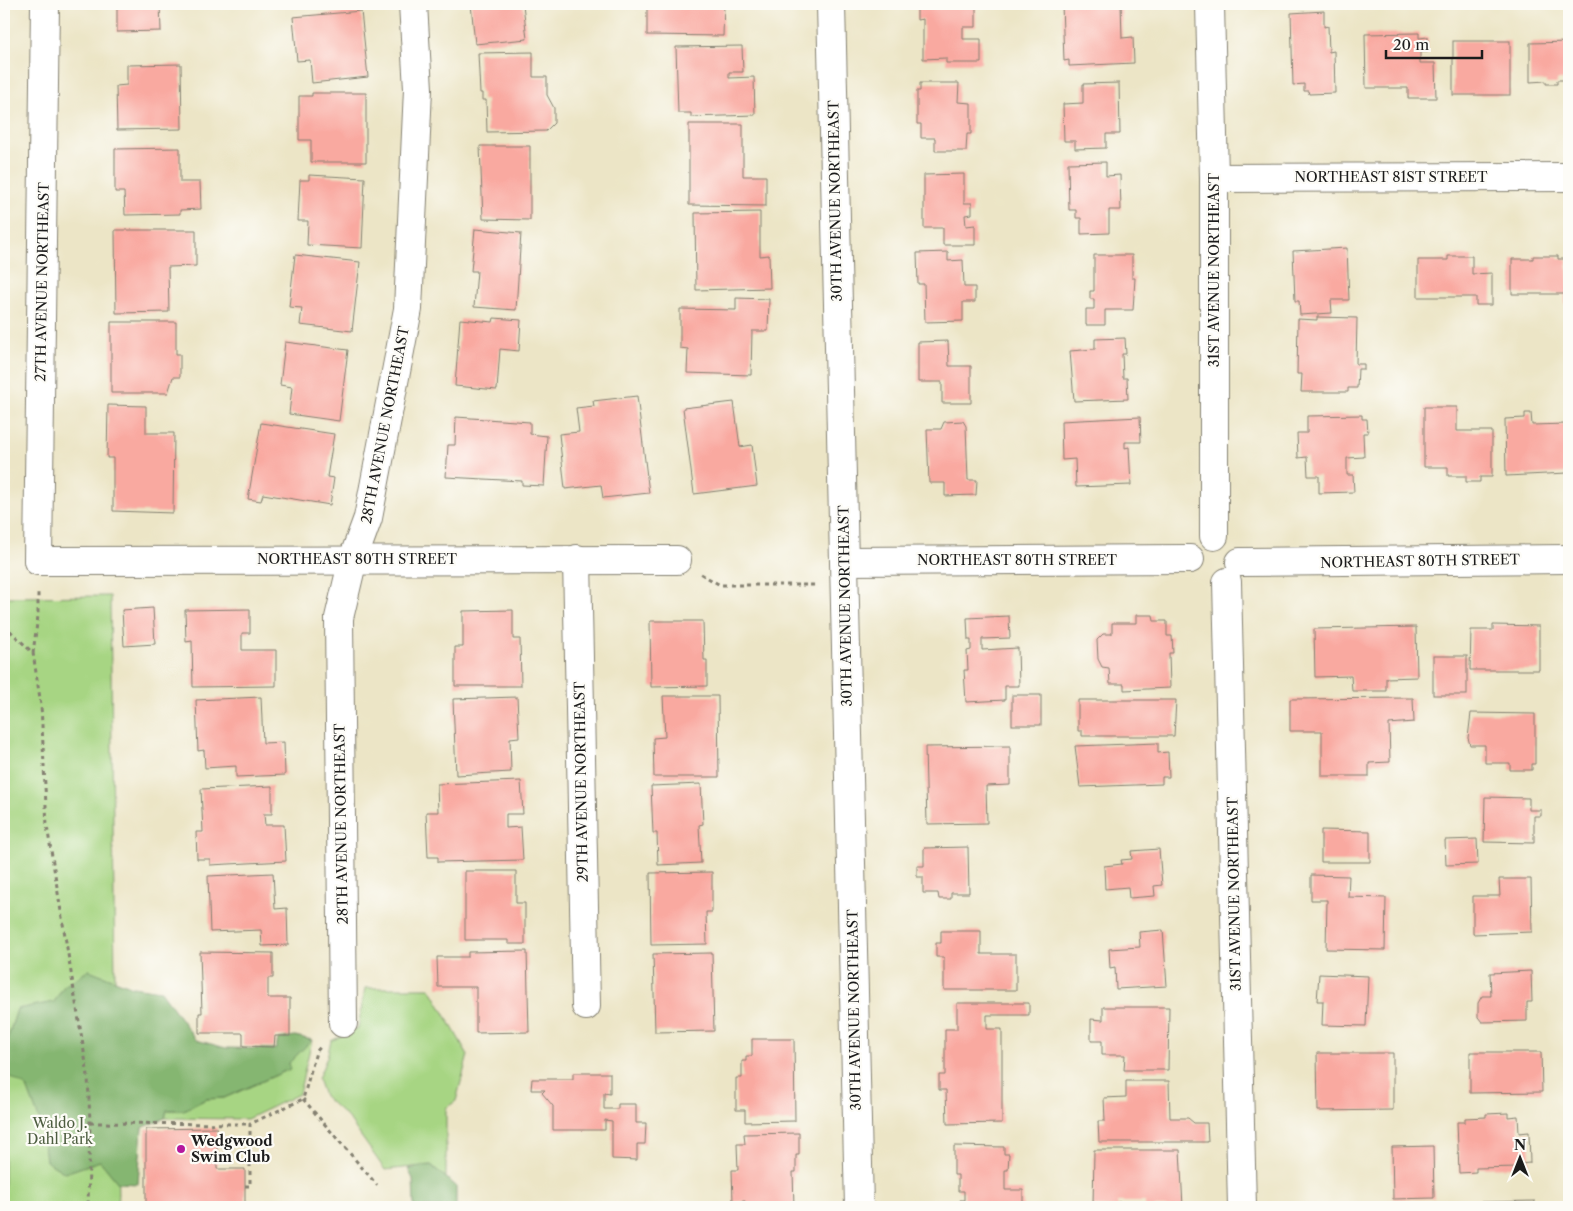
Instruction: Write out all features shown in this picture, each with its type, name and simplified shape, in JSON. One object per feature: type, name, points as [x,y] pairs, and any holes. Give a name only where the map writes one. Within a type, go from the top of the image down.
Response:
[{"type":"street","name":"27TH AVENUE NORTHEAST","points":[[38,561],[46,4]]},
{"type":"street","name":"28TH AVENUE NORTHEAST","points":[[336,1032],[340,618],[353,558],[368,518],[408,309],[418,89],[413,4]]},
{"type":"street","name":"30TH AVENUE NORTHEAST","points":[[831,4],[859,1207]]},
{"type":"street","name":"31ST AVENUE NORTHEAST","points":[[1210,4],[1214,178],[1214,536]]},
{"type":"street","name":"NORTHEAST 81ST STREET","points":[[1214,178],[1569,177]]},
{"type":"street","points":[[1214,536],[1225,537],[1237,547],[1233,572],[1210,584],[1202,581],[1195,574],[1190,559],[1202,538],[1214,536]]},
{"type":"street","name":"NORTHEAST 80TH STREET","points":[[38,561],[577,558],[685,565]]},
{"type":"street","name":"29TH AVENUE NORTHEAST","points":[[577,558],[586,1006]]},
{"type":"street","name":"NORTHEAST 80TH STREET","points":[[844,561],[1190,559]]},
{"type":"street","name":"NORTHEAST 80TH STREET","points":[[1233,572],[1569,559]]},
{"type":"street","name":"31ST AVENUE NORTHEAST","points":[[1233,572],[1242,1207]]},
{"type":"path","points":[[38,561],[38,616],[32,653],[41,708],[47,826],[82,1030],[88,1076],[90,1123],[88,1207]]},
{"type":"path","points":[[685,565],[720,585],[815,585]]},
{"type":"path","points":[[4,624],[32,653]]},
{"type":"path","points":[[90,1123],[250,1124],[303,1099],[316,1052],[336,1032]]},
{"type":"path","points":[[303,1099],[377,1185]]},
{"type":"path","points":[[245,1186],[250,1186],[250,1124]]},
{"type":"green space","name":"Waldo J. Dahl Park","points":[[110,596],[118,1207],[4,1207],[4,597]]},
{"type":"green space","points":[[89,970],[133,987],[161,991],[196,1040],[226,1048],[276,1049],[278,1039],[295,1036],[312,1040],[289,1063],[290,1069],[224,1098],[206,1099],[184,1110],[167,1110],[165,1118],[142,1128],[138,1184],[118,1183],[100,1161],[65,1173],[46,1161],[42,1127],[27,1087],[7,1075],[4,1050],[17,1009],[54,1002],[64,986]]},
{"type":"green space","points":[[365,988],[430,988],[468,1055],[456,1101],[446,1108],[446,1178],[431,1165],[385,1170],[348,1118],[324,1096],[318,1079],[331,1041],[358,1028]]},
{"type":"green space","points":[[312,1040],[299,1094],[247,1119],[165,1118],[167,1110],[184,1110],[206,1099],[224,1098],[290,1069],[289,1063]]},
{"type":"green space","points":[[431,1165],[456,1186],[456,1207],[414,1207],[413,1179],[408,1169]]},
{"type":"building","points":[[117,4],[160,4],[161,31],[117,32]]},
{"type":"building","points":[[471,4],[523,4],[527,39],[475,44]]},
{"type":"building","points":[[647,4],[724,4],[723,36],[647,35]]},
{"type":"building","points":[[917,4],[976,4],[976,27],[963,27],[963,39],[981,39],[981,63],[946,63],[946,58],[923,59],[923,19],[917,20]]},
{"type":"building","points":[[1062,4],[1121,4],[1122,38],[1133,37],[1134,63],[1069,66],[1069,60],[1064,61]]},
{"type":"building","points":[[361,11],[368,77],[312,83],[310,60],[297,61],[293,17]]},
{"type":"building","points":[[1324,11],[1324,27],[1328,26],[1329,52],[1334,51],[1335,93],[1309,94],[1308,91],[1304,91],[1304,84],[1293,85],[1291,13]]},
{"type":"building","points":[[1419,33],[1419,38],[1428,37],[1428,52],[1420,52],[1420,63],[1435,63],[1436,98],[1408,98],[1408,88],[1366,88],[1365,34]]},
{"type":"building","points":[[1453,41],[1510,41],[1510,95],[1453,95]]},
{"type":"building","points":[[1569,42],[1569,80],[1557,80],[1557,84],[1546,84],[1546,81],[1530,82],[1530,43]]},
{"type":"building","points":[[742,46],[743,72],[729,72],[729,78],[754,77],[755,115],[691,117],[691,113],[678,113],[676,47]]},
{"type":"building","points":[[533,52],[533,77],[547,77],[547,95],[554,108],[554,123],[546,131],[487,132],[486,100],[482,100],[482,93],[480,93],[478,53]]},
{"type":"building","points":[[181,64],[182,129],[117,130],[116,86],[127,85],[127,65]]},
{"type":"building","points":[[920,83],[959,83],[958,102],[971,103],[971,134],[967,134],[966,151],[935,151],[935,138],[921,138],[921,124],[917,124],[917,91],[920,91]]},
{"type":"building","points":[[1119,83],[1120,134],[1106,134],[1106,148],[1075,149],[1075,141],[1064,141],[1063,104],[1083,103],[1083,84]]},
{"type":"building","points":[[312,93],[366,93],[366,162],[311,162],[311,140],[299,140],[299,96],[312,96]]},
{"type":"building","points":[[689,124],[743,124],[743,176],[766,176],[766,206],[689,205]]},
{"type":"building","points":[[480,146],[530,146],[530,220],[483,219]]},
{"type":"building","points":[[180,148],[180,182],[200,182],[201,209],[180,210],[180,214],[125,215],[124,192],[115,192],[115,149]]},
{"type":"building","points":[[1106,162],[1106,176],[1120,175],[1121,210],[1109,210],[1109,233],[1081,234],[1081,218],[1076,218],[1076,210],[1069,210],[1068,163]]},
{"type":"building","points":[[964,174],[964,203],[972,203],[972,214],[965,215],[966,226],[975,225],[975,245],[943,245],[943,228],[924,228],[924,175]]},
{"type":"building","points":[[309,175],[365,178],[362,248],[307,245],[308,221],[298,221],[300,180],[309,180]]},
{"type":"building","points":[[760,212],[760,256],[769,255],[770,288],[696,290],[695,213]]},
{"type":"building","points":[[475,229],[521,233],[516,310],[474,307],[477,271],[471,271]]},
{"type":"building","points":[[115,230],[196,230],[196,266],[168,267],[169,312],[116,313]]},
{"type":"building","points":[[1347,248],[1349,300],[1331,300],[1332,313],[1300,315],[1299,301],[1295,301],[1293,251]]},
{"type":"building","points":[[948,252],[948,261],[963,260],[964,287],[975,287],[975,302],[963,302],[963,321],[925,322],[924,284],[918,284],[917,253]]},
{"type":"building","points":[[295,255],[360,262],[352,331],[300,325],[302,308],[289,307]]},
{"type":"building","points":[[1094,255],[1132,255],[1132,278],[1135,278],[1133,310],[1105,310],[1105,325],[1086,325],[1086,309],[1094,309],[1094,299],[1090,299],[1090,291],[1094,291]]},
{"type":"building","points":[[1448,256],[1472,256],[1472,274],[1492,273],[1492,305],[1476,305],[1476,297],[1418,297],[1418,260],[1448,260]]},
{"type":"building","points":[[1533,256],[1558,256],[1558,259],[1567,259],[1569,304],[1565,304],[1565,294],[1512,294],[1512,259],[1533,259]]},
{"type":"building","points":[[736,298],[769,299],[768,331],[752,331],[751,375],[687,373],[688,349],[680,348],[680,309],[736,310]]},
{"type":"building","points":[[1317,317],[1357,318],[1356,364],[1364,364],[1364,369],[1358,369],[1357,388],[1348,388],[1348,392],[1301,392],[1302,374],[1297,374],[1298,319],[1317,320]]},
{"type":"building","points":[[494,318],[521,320],[519,351],[500,349],[497,390],[455,386],[460,319],[493,322]]},
{"type":"building","points":[[111,322],[176,322],[176,354],[180,354],[180,377],[173,377],[168,393],[111,393]]},
{"type":"building","points":[[1125,338],[1126,354],[1122,354],[1123,378],[1127,378],[1128,399],[1074,401],[1070,351],[1095,349],[1095,339]]},
{"type":"building","points":[[948,341],[949,366],[971,366],[971,403],[942,403],[942,382],[918,382],[918,342]]},
{"type":"building","points":[[285,342],[348,350],[339,421],[289,414],[292,387],[280,385]]},
{"type":"building","points":[[637,396],[649,493],[603,498],[601,485],[565,489],[559,434],[579,432],[576,408],[594,406],[593,401]]},
{"type":"building","points":[[734,402],[740,447],[752,445],[757,486],[694,494],[683,408]]},
{"type":"building","points":[[108,405],[146,406],[146,433],[174,433],[173,513],[113,511],[113,458],[107,458]]},
{"type":"building","points":[[1424,407],[1457,407],[1457,431],[1492,431],[1492,477],[1480,477],[1480,482],[1466,482],[1466,476],[1448,476],[1448,467],[1424,467]]},
{"type":"building","points":[[1525,413],[1531,413],[1532,425],[1566,424],[1567,473],[1506,476],[1505,419],[1525,418]]},
{"type":"building","points":[[1362,415],[1362,419],[1367,419],[1368,433],[1363,433],[1364,457],[1347,458],[1347,475],[1353,475],[1354,492],[1319,493],[1319,476],[1308,476],[1307,457],[1298,458],[1297,433],[1307,433],[1307,416]]},
{"type":"building","points":[[456,417],[530,422],[530,434],[547,436],[544,486],[522,485],[522,481],[446,477],[448,445],[455,445]]},
{"type":"building","points":[[1140,417],[1141,442],[1125,442],[1125,448],[1129,447],[1131,485],[1076,487],[1075,459],[1062,460],[1061,421]]},
{"type":"building","points":[[963,421],[966,426],[968,480],[977,480],[976,495],[945,496],[945,483],[929,483],[927,429],[941,429],[944,422]]},
{"type":"building","points":[[261,423],[334,434],[327,477],[334,478],[330,505],[263,494],[261,501],[248,499]]},
{"type":"building","points":[[153,608],[155,644],[124,646],[122,610]]},
{"type":"building","points":[[250,609],[250,633],[242,633],[242,650],[276,650],[276,686],[193,687],[192,641],[186,642],[185,610]]},
{"type":"building","points":[[513,610],[513,639],[520,639],[521,686],[455,686],[455,647],[463,647],[463,611]]},
{"type":"building","points":[[1136,615],[1153,615],[1154,621],[1167,621],[1167,636],[1172,636],[1173,653],[1169,653],[1170,688],[1124,690],[1124,684],[1110,684],[1109,668],[1102,667],[1098,659],[1097,640],[1103,634],[1112,634],[1112,623],[1136,623]]},
{"type":"building","points":[[1009,616],[1010,638],[982,639],[982,650],[1018,648],[1019,686],[1005,686],[1005,700],[966,702],[964,670],[968,670],[967,651],[971,650],[971,640],[968,640],[967,618]]},
{"type":"building","points":[[650,621],[703,621],[704,660],[707,660],[707,686],[651,687]]},
{"type":"building","points":[[1493,625],[1539,626],[1539,670],[1470,670],[1471,630],[1493,630]]},
{"type":"building","points":[[1416,627],[1417,677],[1386,678],[1386,691],[1352,691],[1351,676],[1315,677],[1314,629]]},
{"type":"building","points":[[1433,656],[1467,656],[1467,695],[1433,695]]},
{"type":"building","points":[[1012,695],[1041,695],[1041,725],[1012,725]]},
{"type":"building","points":[[663,696],[718,696],[719,777],[654,777],[653,738],[665,737]]},
{"type":"building","points":[[261,697],[263,743],[284,742],[285,775],[236,777],[236,766],[205,768],[204,750],[198,751],[196,700]]},
{"type":"building","points":[[517,697],[519,737],[510,738],[511,772],[456,775],[453,699]]},
{"type":"building","points":[[1413,698],[1414,722],[1389,724],[1390,762],[1369,763],[1369,776],[1322,776],[1322,731],[1290,731],[1290,699]]},
{"type":"building","points":[[1078,700],[1176,700],[1174,736],[1082,736],[1082,731],[1078,731]]},
{"type":"building","points":[[1471,713],[1535,714],[1535,764],[1532,764],[1532,770],[1510,770],[1510,763],[1485,763],[1485,745],[1470,745],[1468,738]]},
{"type":"building","points":[[1158,743],[1158,753],[1168,752],[1169,777],[1162,777],[1162,784],[1080,787],[1075,746]]},
{"type":"building","points":[[1010,746],[1010,785],[986,786],[987,823],[927,824],[925,747]]},
{"type":"building","points":[[521,781],[523,814],[506,814],[506,828],[521,827],[523,860],[438,862],[438,857],[428,857],[426,812],[438,812],[437,784]]},
{"type":"building","points":[[701,784],[703,824],[699,825],[701,863],[658,865],[657,833],[653,833],[651,786]]},
{"type":"building","points":[[272,786],[272,814],[264,814],[265,825],[284,825],[286,861],[210,865],[210,859],[197,859],[196,832],[203,832],[201,789]]},
{"type":"building","points":[[1485,797],[1529,798],[1529,810],[1541,810],[1541,816],[1534,816],[1534,843],[1484,842]]},
{"type":"building","points":[[1321,830],[1370,831],[1370,862],[1321,862]]},
{"type":"building","points":[[1477,839],[1478,864],[1446,865],[1445,840]]},
{"type":"building","points":[[968,847],[969,893],[951,893],[951,899],[939,899],[938,893],[923,893],[923,877],[917,877],[917,866],[924,866],[924,848]]},
{"type":"building","points":[[1159,849],[1162,885],[1154,886],[1155,896],[1129,898],[1128,887],[1105,889],[1104,866],[1122,864],[1121,860],[1132,859],[1131,851]]},
{"type":"building","points":[[465,871],[516,871],[516,903],[525,903],[525,944],[508,944],[508,940],[465,940]]},
{"type":"building","points":[[712,872],[712,912],[706,912],[707,944],[651,945],[650,873]]},
{"type":"building","points":[[273,873],[275,909],[287,908],[288,945],[262,946],[261,930],[210,932],[208,876]]},
{"type":"building","points":[[1311,875],[1349,876],[1348,897],[1386,898],[1385,950],[1326,949],[1327,900],[1311,900]]},
{"type":"building","points":[[1499,879],[1531,879],[1532,932],[1473,934],[1473,896],[1500,896]]},
{"type":"building","points":[[1163,930],[1167,986],[1116,989],[1115,967],[1110,968],[1109,949],[1140,947],[1139,932]]},
{"type":"building","points":[[941,931],[981,931],[981,954],[1016,954],[1016,990],[944,990],[944,957],[936,957],[936,943],[941,943]]},
{"type":"building","points":[[527,951],[529,1032],[476,1033],[476,987],[438,987],[437,957],[468,957],[468,952]]},
{"type":"building","points":[[200,952],[273,953],[273,978],[268,978],[268,998],[290,998],[290,1036],[275,1036],[274,1047],[243,1046],[243,1033],[199,1033],[199,1013],[202,1013]]},
{"type":"building","points":[[712,953],[714,1031],[655,1032],[653,954]]},
{"type":"building","points":[[1531,971],[1532,1002],[1527,1002],[1527,1021],[1482,1022],[1478,1017],[1478,1003],[1482,996],[1491,996],[1490,973]]},
{"type":"building","points":[[1319,974],[1368,976],[1366,1026],[1322,1025],[1323,1001],[1317,1001]]},
{"type":"building","points":[[957,1003],[1029,1003],[1029,1015],[987,1015],[987,1029],[1002,1029],[1002,1123],[947,1124],[946,1090],[939,1090],[939,1075],[945,1075],[945,1029],[957,1029]]},
{"type":"building","points":[[1103,1007],[1169,1007],[1168,1070],[1124,1070],[1125,1055],[1102,1055],[1102,1041],[1091,1041],[1091,1019],[1103,1020]]},
{"type":"building","points":[[752,1039],[794,1039],[795,1121],[745,1122],[745,1110],[736,1110],[736,1078],[742,1078],[742,1061],[746,1061],[746,1056],[752,1056]]},
{"type":"building","points":[[1470,1052],[1541,1052],[1542,1092],[1470,1093]]},
{"type":"building","points":[[1317,1053],[1393,1053],[1393,1110],[1318,1111]]},
{"type":"building","points":[[573,1073],[610,1073],[610,1094],[604,1093],[604,1109],[618,1109],[618,1104],[636,1104],[636,1123],[646,1123],[645,1144],[637,1144],[637,1160],[612,1159],[612,1121],[605,1120],[605,1130],[553,1130],[553,1106],[542,1093],[545,1090],[531,1090],[532,1079],[573,1079]]},
{"type":"building","points":[[1126,1081],[1169,1081],[1170,1118],[1188,1118],[1194,1123],[1207,1123],[1208,1142],[1099,1142],[1098,1121],[1105,1121],[1104,1098],[1126,1097]]},
{"type":"building","points":[[1508,1113],[1508,1117],[1518,1116],[1519,1133],[1529,1132],[1530,1163],[1518,1164],[1518,1167],[1476,1168],[1476,1172],[1459,1173],[1457,1122],[1465,1122],[1465,1118],[1486,1117],[1486,1114]]},
{"type":"building","name":"Wedgwood Swim Club","points":[[217,1128],[217,1169],[245,1169],[245,1207],[146,1207],[146,1129]]},
{"type":"building","points":[[799,1133],[799,1155],[796,1155],[796,1172],[793,1172],[794,1207],[746,1207],[745,1201],[733,1202],[732,1170],[738,1170],[737,1144],[745,1144],[744,1134]]},
{"type":"building","points":[[954,1146],[1004,1147],[1004,1154],[1009,1154],[1008,1170],[1005,1170],[1005,1190],[1023,1190],[1023,1207],[960,1207],[960,1200],[964,1200],[964,1191],[958,1191],[958,1175],[954,1175]]},
{"type":"building","points":[[1433,1146],[1434,1198],[1393,1199],[1392,1147]]},
{"type":"building","points":[[1094,1150],[1180,1150],[1183,1207],[1145,1207],[1145,1202],[1118,1202],[1118,1207],[1093,1206]]},
{"type":"building","points":[[1535,1201],[1535,1207],[1480,1207],[1479,1202]]},
{"type":"place","name":"Wedgwood Swim Club","points":[[181,1149]]}]
